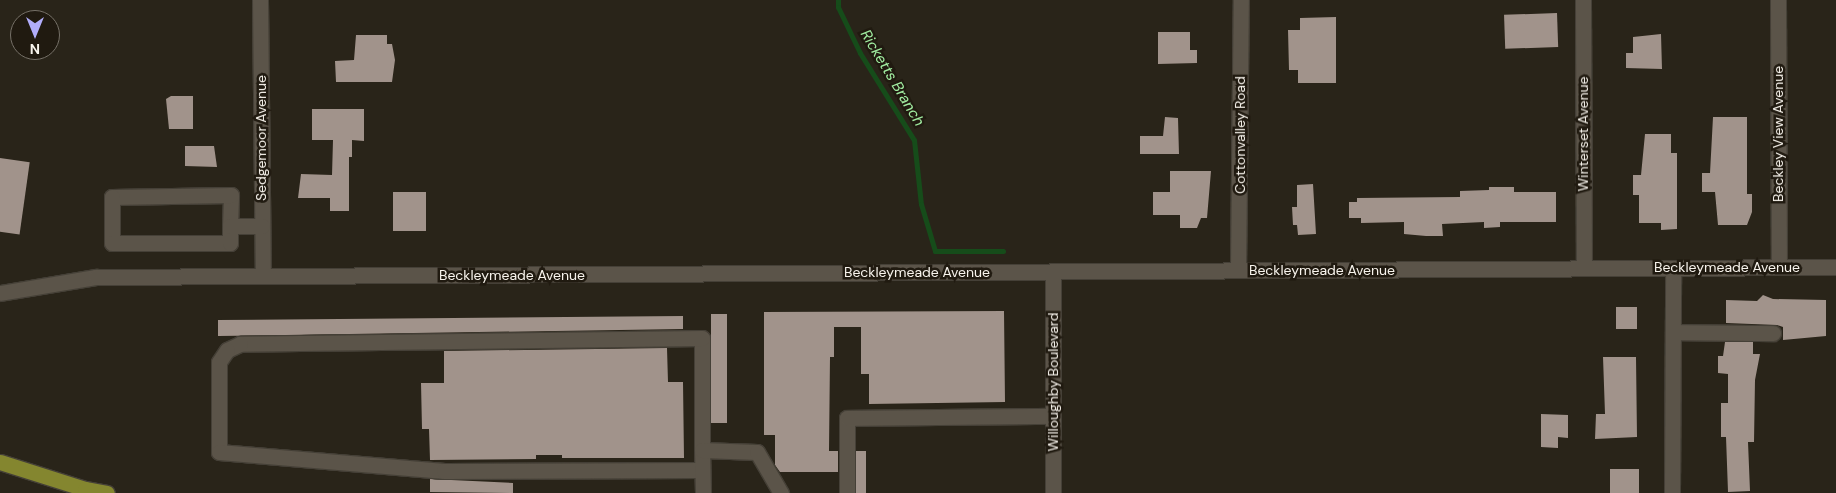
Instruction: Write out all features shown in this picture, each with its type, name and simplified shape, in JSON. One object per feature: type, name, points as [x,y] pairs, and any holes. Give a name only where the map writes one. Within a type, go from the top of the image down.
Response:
[{"type":"main road","points":[[0,462],[85,489],[107,493]]},
{"type":"street","name":"Sedgemoor Avenue","points":[[260,0],[263,276]]},
{"type":"street","name":"Cottonvalley Road","points":[[1238,270],[1241,0]]},
{"type":"street","name":"Winterset Avenue","points":[[1583,0],[1584,268]]},
{"type":"street","name":"Beckley View Avenue","points":[[1778,0],[1779,267]]},
{"type":"street","points":[[231,195],[230,226],[230,243],[112,243],[112,197],[231,195]]},
{"type":"street","points":[[230,226],[262,226]]},
{"type":"street","name":"Beckleymeade Avenue","points":[[0,293],[96,277],[1836,267]]},
{"type":"street","points":[[1672,493],[1673,268]]},
{"type":"street","name":"Willoughby Boulevard","points":[[1053,271],[1053,493]]},
{"type":"street","points":[[1673,332],[1773,333]]},
{"type":"street","points":[[702,470],[444,471],[218,452],[219,362],[227,350],[240,344],[702,338],[703,493]]},
{"type":"street","points":[[847,493],[847,418],[1053,416]]},
{"type":"street","points":[[702,450],[757,452],[781,493]]},
{"type":"building","points":[[1557,13],[1558,47],[1505,49],[1504,15]]},
{"type":"building","points":[[1336,17],[1336,83],[1298,83],[1298,70],[1289,70],[1288,30],[1300,30],[1300,18]]},
{"type":"building","points":[[1158,32],[1190,32],[1190,50],[1197,50],[1197,63],[1158,64]]},
{"type":"building","points":[[1661,34],[1662,69],[1626,68],[1626,53],[1633,53],[1633,37]]},
{"type":"building","points":[[356,35],[387,35],[387,44],[392,44],[395,60],[392,82],[336,82],[335,61],[354,60]]},
{"type":"building","points":[[171,96],[193,96],[193,129],[169,129],[166,99]]},
{"type":"building","points":[[312,109],[364,109],[364,141],[352,140],[352,157],[349,157],[349,211],[330,211],[330,198],[298,198],[301,174],[332,175],[333,140],[312,140]]},
{"type":"building","points":[[1165,117],[1178,118],[1179,154],[1140,154],[1140,136],[1163,136]]},
{"type":"building","points":[[1713,117],[1747,117],[1747,194],[1752,194],[1752,212],[1747,225],[1718,225],[1715,192],[1702,192],[1702,173],[1710,173]]},
{"type":"building","points":[[1645,134],[1671,134],[1671,153],[1677,153],[1677,229],[1661,230],[1661,223],[1639,223],[1639,195],[1633,195],[1633,175],[1641,175]]},
{"type":"building","points":[[185,146],[214,146],[217,167],[185,166]]},
{"type":"building","points":[[0,158],[30,162],[20,234],[0,232]]},
{"type":"building","points":[[1170,171],[1211,171],[1207,218],[1201,218],[1197,228],[1180,228],[1180,215],[1153,215],[1153,192],[1170,192]]},
{"type":"building","points":[[1313,184],[1316,234],[1298,235],[1297,225],[1293,225],[1292,207],[1297,207],[1297,185]]},
{"type":"building","points":[[1489,187],[1514,187],[1514,192],[1556,192],[1556,222],[1500,222],[1500,227],[1484,228],[1484,222],[1442,224],[1443,236],[1426,236],[1404,234],[1404,222],[1361,223],[1361,218],[1349,218],[1349,202],[1357,202],[1357,198],[1460,197],[1460,191],[1489,190]]},
{"type":"building","points":[[393,192],[426,192],[426,231],[393,231]]},
{"type":"building","points":[[1763,295],[1773,299],[1826,300],[1826,336],[1783,340],[1783,327],[1777,325],[1726,323],[1726,300],[1757,301]]},
{"type":"building","points":[[1616,307],[1637,307],[1637,329],[1616,329]]},
{"type":"building","points":[[1004,311],[1005,402],[869,404],[869,374],[861,374],[861,327],[834,327],[834,357],[830,357],[829,451],[838,451],[838,472],[780,472],[775,465],[775,435],[764,435],[764,312]]},
{"type":"building","points":[[711,314],[727,314],[727,423],[711,423]]},
{"type":"building","points":[[683,316],[683,329],[218,336],[218,320]]},
{"type":"building","points":[[1725,342],[1753,342],[1753,354],[1760,354],[1755,380],[1754,442],[1748,442],[1750,491],[1728,492],[1726,437],[1721,437],[1721,403],[1728,403],[1728,374],[1718,373],[1718,356],[1723,356]]},
{"type":"building","points":[[667,348],[668,382],[683,382],[684,458],[562,458],[562,455],[536,455],[536,459],[430,460],[429,429],[422,429],[421,383],[444,383],[444,351]]},
{"type":"building","points":[[1603,357],[1636,357],[1637,437],[1595,439],[1596,414],[1605,414]]},
{"type":"building","points":[[1541,414],[1568,415],[1568,438],[1558,437],[1558,448],[1541,447]]},
{"type":"building","points":[[856,451],[866,451],[866,493],[856,493]]},
{"type":"building","points":[[1610,469],[1639,469],[1639,493],[1610,493]]},
{"type":"building","points":[[430,479],[513,483],[513,493],[430,492]]},
{"type":"waterway","name":"Ricketts Branch","points":[[838,0],[838,7],[860,53],[914,140],[921,204],[935,251],[1003,251]]}]
